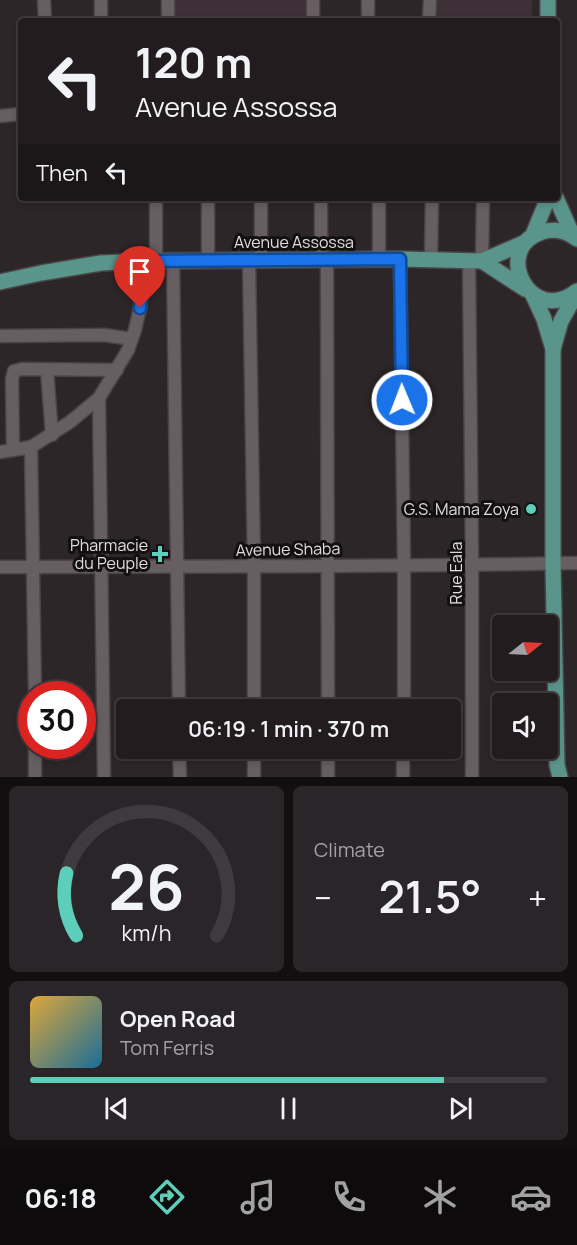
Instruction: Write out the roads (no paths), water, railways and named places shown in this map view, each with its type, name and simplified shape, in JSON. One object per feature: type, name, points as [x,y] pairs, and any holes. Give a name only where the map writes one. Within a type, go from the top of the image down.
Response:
[{"type":"main road","points":[[548,0],[548,18]]},
{"type":"main road","points":[[547,201],[521,251],[518,262],[523,283],[544,319],[553,349]]},
{"type":"main road","points":[[557,201],[575,238]]},
{"type":"main road","points":[[476,261],[548,230],[566,232],[575,238]]},
{"type":"main road","name":"Avenue Assossa","points":[[0,282],[91,265],[150,261],[255,259],[476,261]]},
{"type":"main road","points":[[476,261],[541,298],[551,301],[561,300],[577,292]]},
{"type":"main road","points":[[557,773],[553,564],[553,349],[561,321],[577,292]]},
{"type":"street","points":[[45,0],[45,18]]},
{"type":"street","points":[[101,0],[102,18]]},
{"type":"street","points":[[168,0],[168,18]]},
{"type":"street","points":[[313,0],[313,18]]},
{"type":"street","points":[[368,0],[368,18]]},
{"type":"street","points":[[429,18],[430,0]]},
{"type":"street","points":[[0,116],[18,114]]},
{"type":"street","points":[[117,370],[22,369],[14,371],[6,451],[31,447],[52,435],[99,398],[117,370],[132,339],[140,308],[150,261],[156,201]]},
{"type":"street","points":[[208,201],[208,260]]},
{"type":"street","points":[[254,699],[255,259],[261,201]]},
{"type":"street","points":[[321,201],[324,260],[328,699]]},
{"type":"street","points":[[379,201],[379,259]]},
{"type":"street","points":[[431,259],[432,201]]},
{"type":"street","name":"Rue Eala","points":[[472,777],[476,261],[483,201]]},
{"type":"street","points":[[400,259],[404,699]]},
{"type":"street","points":[[173,261],[179,699]]},
{"type":"street","points":[[0,336],[104,335],[132,339]]},
{"type":"street","points":[[47,370],[52,435]]},
{"type":"street","points":[[99,398],[105,777]]},
{"type":"street","points":[[31,447],[35,681]]},
{"type":"street","name":"Avenue Shaba","points":[[0,567],[328,564],[404,566],[577,563]]},
{"type":"street","points":[[35,759],[35,777]]},
{"type":"street","points":[[180,759],[180,777]]},
{"type":"street","points":[[254,759],[254,777]]},
{"type":"street","points":[[328,759],[328,777]]},
{"type":"street","points":[[403,759],[403,777]]},
{"type":"place","name":"G.S. Mama Zoya","points":[[531,509]]},
{"type":"place","name":"Pharmacie du Peuple","points":[[160,554]]}]
